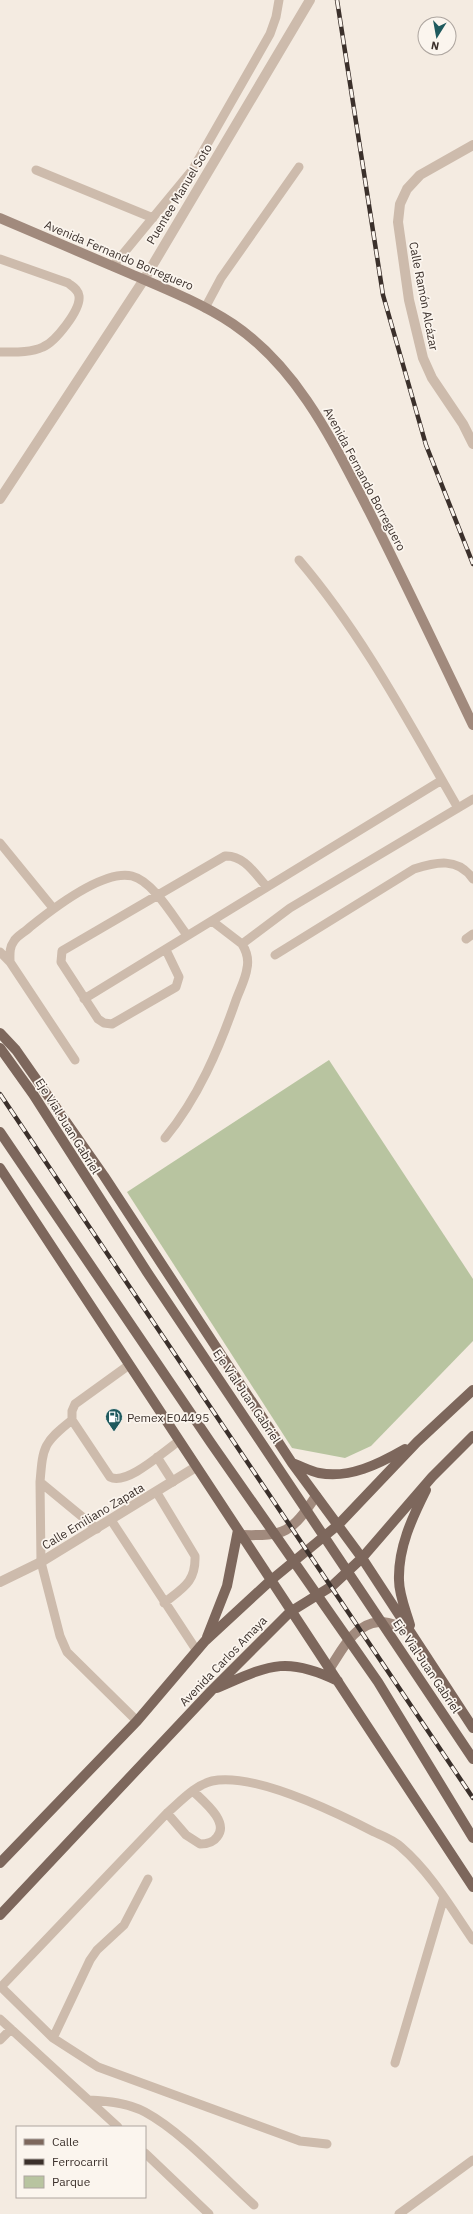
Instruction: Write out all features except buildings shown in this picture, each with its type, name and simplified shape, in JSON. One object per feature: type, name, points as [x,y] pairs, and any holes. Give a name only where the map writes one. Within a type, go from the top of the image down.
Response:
[{"type":"main road","name":"Avenida Fernando Borreguero","points":[[0,218],[113,266],[205,308],[233,324],[264,348],[283,367],[311,407],[332,441],[386,546],[473,725]]},
{"type":"main road","points":[[0,1033],[16,1050],[104,1176],[292,1463],[362,1558],[473,1728]]},
{"type":"main road","name":"Eje Vial Juan Gabriel","points":[[0,1048],[33,1094],[143,1266],[247,1419],[473,1759]]},
{"type":"main road","points":[[0,1132],[211,1443],[378,1682],[473,1838]]},
{"type":"main road","points":[[0,1168],[290,1612],[340,1682],[473,1887]]},
{"type":"main road","name":"Avenida Carlos Amaya","points":[[0,1862],[137,1721],[205,1641],[270,1581],[338,1525],[417,1442],[471,1395]]},
{"type":"main road","name":"Avenida Carlos Amaya","points":[[0,1915],[211,1691],[290,1612],[332,1586],[362,1558],[432,1477],[473,1436]]},
{"type":"main road","points":[[292,1463],[319,1473],[338,1474],[357,1471],[382,1463],[417,1442]]},
{"type":"main road","points":[[412,1633],[398,1581],[400,1559],[404,1541],[416,1510],[432,1477]]},
{"type":"main road","points":[[239,1533],[270,1536],[286,1531],[300,1520],[316,1496]]},
{"type":"main road","points":[[205,1641],[228,1586],[239,1533]]},
{"type":"main road","points":[[330,1668],[353,1634],[365,1626],[378,1622],[412,1633]]},
{"type":"main road","points":[[211,1691],[254,1672],[278,1665],[296,1666],[317,1671],[340,1682]]},
{"type":"street","name":"Puentee Manuel Soto","points":[[0,499],[144,278],[310,0]]},
{"type":"street","name":"Calle Ramón Alcázar","points":[[473,145],[420,175],[407,189],[400,204],[398,222],[416,338],[432,378],[454,409],[473,444]]},
{"type":"street","name":"Calle Emiliano Zapata","points":[[0,1582],[41,1562],[98,1529],[196,1467]]},
{"type":"lane","points":[[113,266],[193,168],[270,34],[276,17],[279,0]]},
{"type":"lane","points":[[205,308],[221,278],[299,166]]},
{"type":"lane","points":[[36,170],[153,218]]},
{"type":"lane","points":[[0,259],[68,283],[76,289],[79,297],[78,304],[61,333],[50,344],[29,351],[0,352]]},
{"type":"lane","points":[[299,560],[325,591],[372,658],[458,808]]},
{"type":"lane","points":[[84,999],[442,780]]},
{"type":"lane","points":[[242,944],[290,908],[473,799]]},
{"type":"lane","points":[[1,848],[54,908]]},
{"type":"lane","points":[[166,950],[179,977],[176,987],[112,1024],[104,1023],[98,1019],[61,962],[62,951],[226,856],[234,856],[241,859],[267,887]]},
{"type":"lane","points":[[275,955],[414,869],[433,863],[452,863],[468,872],[473,879]]},
{"type":"lane","points":[[10,962],[10,950],[14,941],[54,908],[104,880],[119,876],[131,876],[142,880],[157,896],[187,935]]},
{"type":"lane","points":[[165,1138],[180,1120],[198,1091],[226,1030],[247,968],[248,954],[242,944],[212,921]]},
{"type":"lane","points":[[0,952],[10,962],[75,1060]]},
{"type":"lane","points":[[129,1365],[75,1404],[72,1410],[72,1420],[110,1477],[116,1480],[130,1476],[179,1441]]},
{"type":"lane","points":[[72,1420],[50,1437],[42,1454],[40,1482],[41,1562],[60,1636],[67,1652],[137,1721]]},
{"type":"lane","points":[[157,1457],[173,1482]]},
{"type":"lane","points":[[40,1482],[98,1529]]},
{"type":"lane","points":[[157,1492],[195,1556],[195,1567],[192,1577],[184,1587],[164,1603]]},
{"type":"lane","points":[[112,1520],[164,1603],[197,1651]]},
{"type":"lane","points":[[327,2144],[300,2141],[98,2067],[53,2038],[1,1987],[167,1813],[193,1791],[211,1781],[235,1781],[274,1789],[349,1819],[400,1845],[420,1864],[473,1940]]},
{"type":"lane","points":[[167,1813],[186,1835],[200,1844],[208,1844],[215,1840],[220,1834],[221,1825],[217,1816],[193,1791]]},
{"type":"lane","points":[[53,2038],[90,1960],[102,1945],[124,1925],[148,1879]]},
{"type":"lane","points":[[395,2063],[444,1897]]},
{"type":"lane","points":[[0,2019],[117,2126]]},
{"type":"lane","points":[[0,2040],[11,2029]]},
{"type":"lane","points":[[89,2100],[123,2104],[144,2112],[170,2128],[254,2205]]},
{"type":"lane","points":[[146,2154],[209,2214]]},
{"type":"lane","points":[[399,2214],[473,2160]]},
{"type":"green space","points":[[329,1060],[473,1279],[473,1341],[371,1446],[345,1458],[292,1448],[127,1192]]},
{"type":"railway","points":[[337,0],[383,295],[426,445],[473,564]]},
{"type":"railway","points":[[0,1094],[473,1798]]},
{"type":"place","name":"Pemex E04495","points":[[114,1432]]}]
